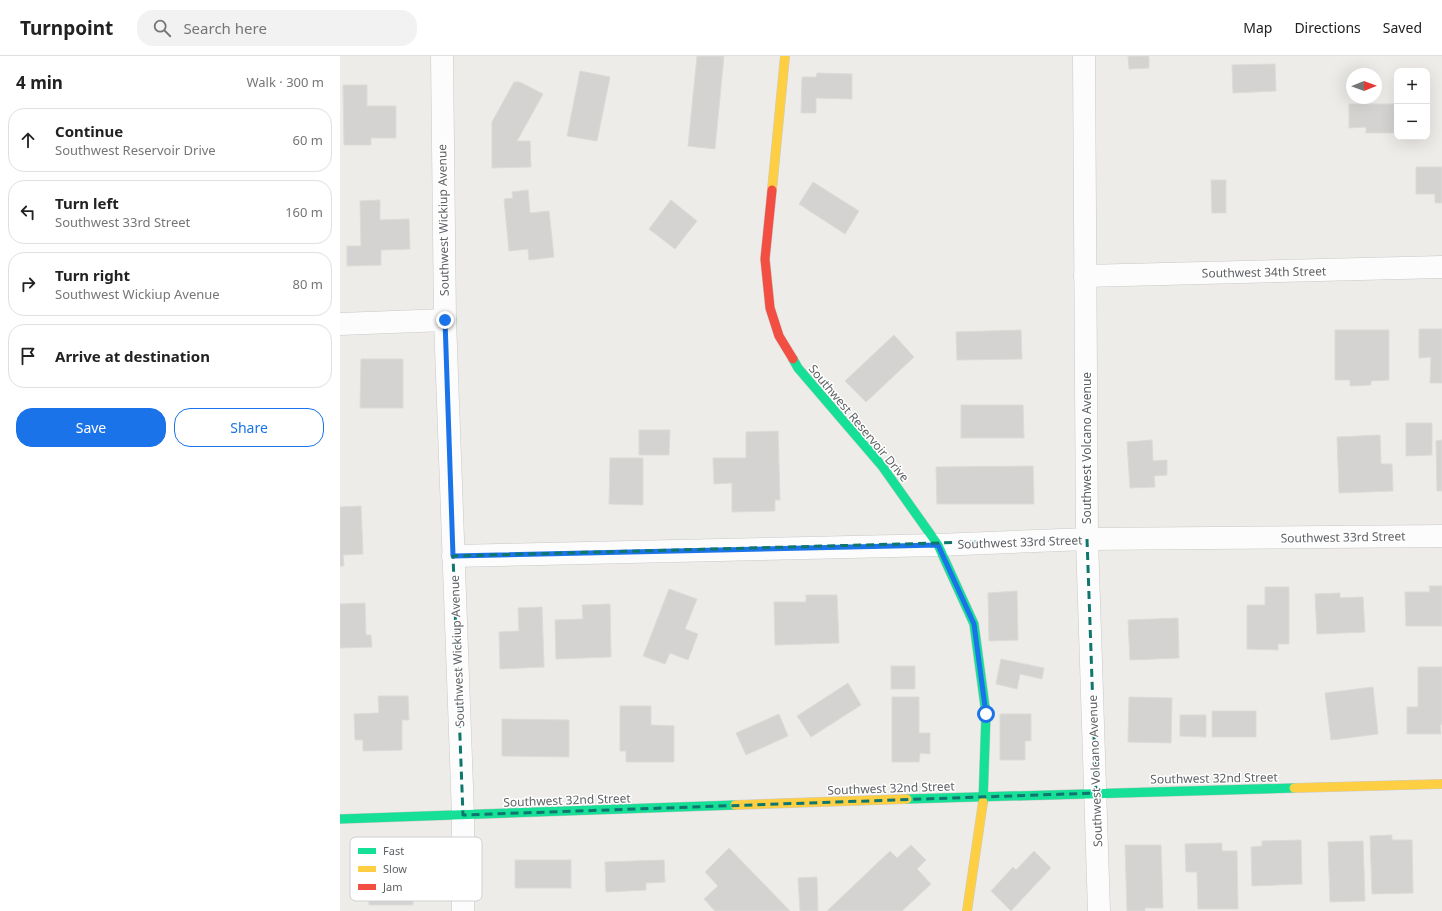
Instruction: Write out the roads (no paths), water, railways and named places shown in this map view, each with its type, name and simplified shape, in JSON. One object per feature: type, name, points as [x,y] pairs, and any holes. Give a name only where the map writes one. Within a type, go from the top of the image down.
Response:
[{"type":"street","name":"Southwest Wickiup Avenue","points":[[442,56],[445,320],[462,837]]},
{"type":"street","name":"Southwest Reservoir Drive","points":[[785,56],[765,259],[770,308],[779,336],[798,368],[882,466],[938,545],[974,624],[986,714],[984,797],[967,911]]},
{"type":"street","name":"Southwest Volcano Avenue","points":[[1084,56],[1087,539],[1099,911]]},
{"type":"street","name":"Southwest 34th Street","points":[[1085,276],[1442,267]]},
{"type":"street","points":[[340,324],[445,320]]},
{"type":"street","name":"Southwest 33rd Street","points":[[453,556],[938,545],[1087,539],[1442,536]]},
{"type":"street","name":"Southwest 32nd Street","points":[[340,819],[1096,793],[1442,784]]},
{"type":"street","name":"Southwest Wickiup Avenue","points":[[463,901],[463,911]]}]
